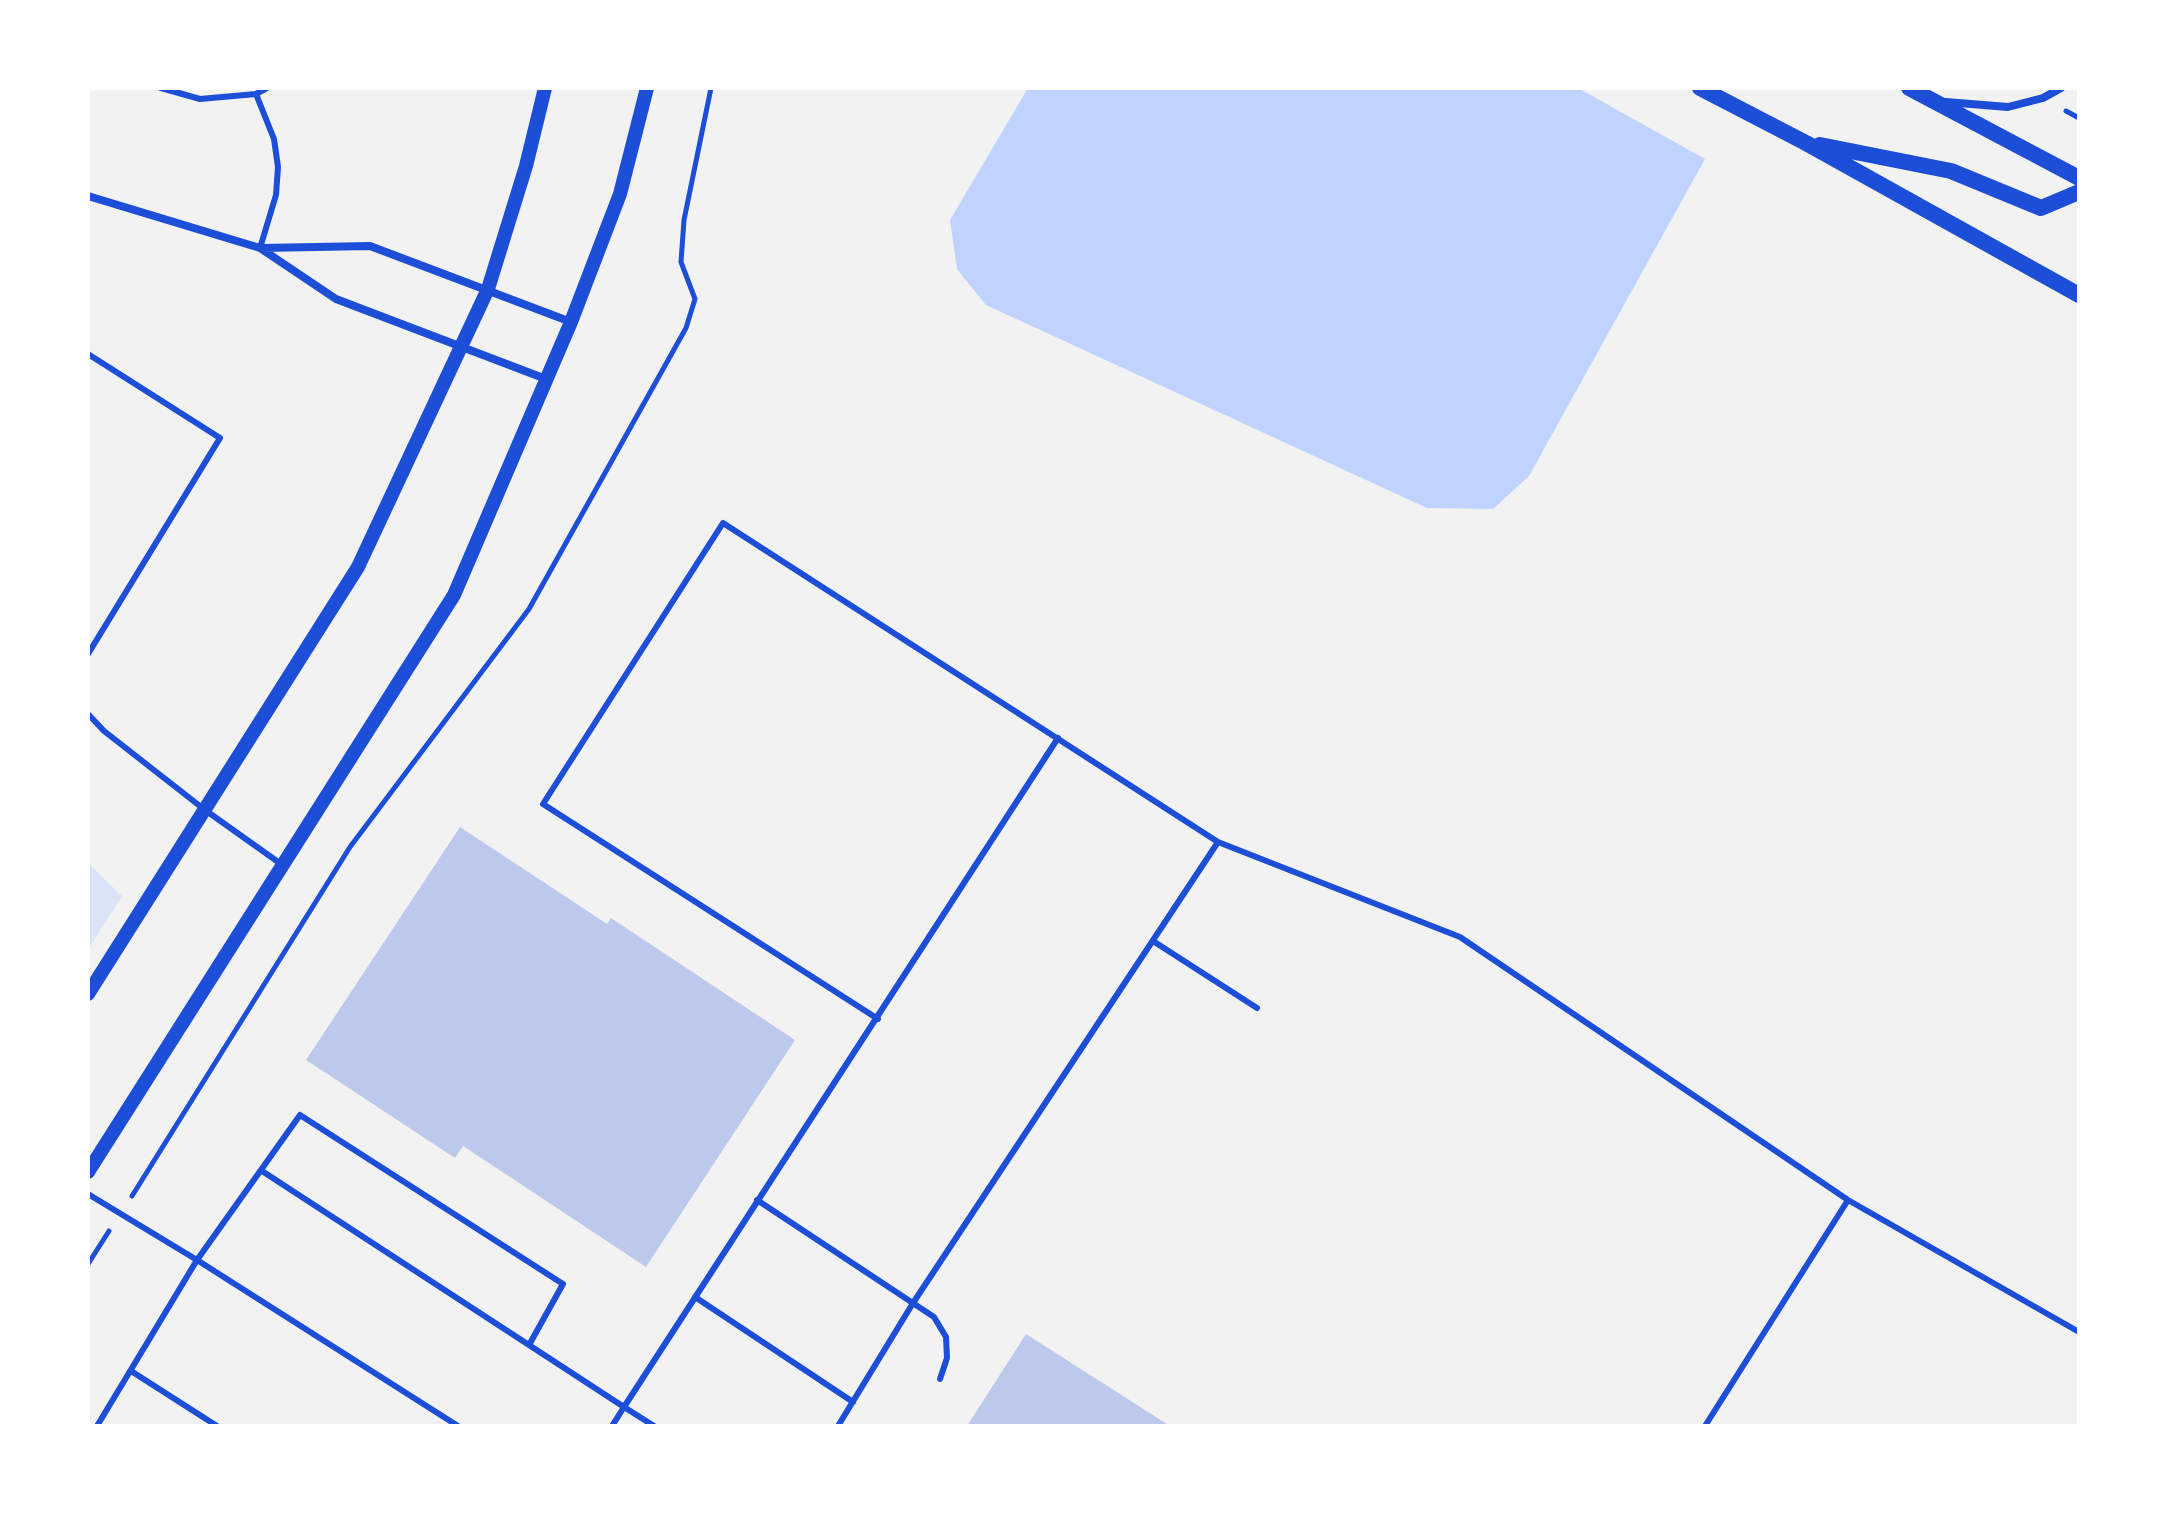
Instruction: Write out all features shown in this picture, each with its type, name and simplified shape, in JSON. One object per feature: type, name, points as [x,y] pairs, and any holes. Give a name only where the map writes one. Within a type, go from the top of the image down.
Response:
[{"type":"main road","points":[[1700,88],[1806,143],[2079,295]]},
{"type":"main road","points":[[1909,88],[2079,178]]},
{"type":"main road","points":[[1806,143],[1951,171],[2041,208],[2079,192]]},
{"type":"street","points":[[88,994],[358,567],[488,289],[526,166],[545,88]]},
{"type":"street","points":[[88,1172],[454,595],[571,322],[620,194],[647,88]]},
{"type":"street","points":[[1932,101],[2008,107],[2043,98],[2061,88]]},
{"type":"street","points":[[88,196],[260,248],[336,299],[546,379]]},
{"type":"street","points":[[260,248],[370,246],[571,322]]},
{"type":"lane","points":[[161,88],[200,99],[256,94],[267,88]]},
{"type":"lane","points":[[256,94],[274,139],[278,167],[276,195],[260,248]]},
{"type":"lane","points":[[88,354],[220,438],[88,654]]},
{"type":"lane","points":[[878,1019],[543,804],[723,523],[1218,842],[1460,937],[1848,1200],[2079,1332]]},
{"type":"lane","points":[[88,714],[104,731],[205,810],[282,865]]},
{"type":"lane","points":[[612,1426],[1058,738]]},
{"type":"lane","points":[[838,1426],[913,1303],[1218,842]]},
{"type":"lane","points":[[1153,941],[1257,1008]]},
{"type":"lane","points":[[97,1426],[197,1260],[300,1115],[563,1284],[529,1345]]},
{"type":"lane","points":[[262,1171],[654,1426]]},
{"type":"lane","points":[[88,1194],[458,1426]]},
{"type":"lane","points":[[757,1200],[934,1317],[946,1337],[947,1358],[940,1379]]},
{"type":"lane","points":[[1705,1426],[1848,1200]]},
{"type":"lane","points":[[695,1297],[853,1402]]},
{"type":"lane","points":[[131,1371],[217,1426]]},
{"type":"path","points":[[88,1264],[350,847],[529,609],[686,328],[695,299],[681,262],[684,220],[711,88]]},
{"type":"shaded area","points":[[88,863],[122,896],[88,950]]},
{"type":"water","points":[[1028,88],[1578,88],[1705,159],[1529,476],[1493,509],[1427,508],[986,305],[957,269],[950,220]]},
{"type":"building","points":[[460,827],[607,924],[611,918],[795,1040],[646,1267],[463,1146],[455,1158],[306,1060]]},
{"type":"building","points":[[1026,1334],[1170,1426],[967,1426]]}]
